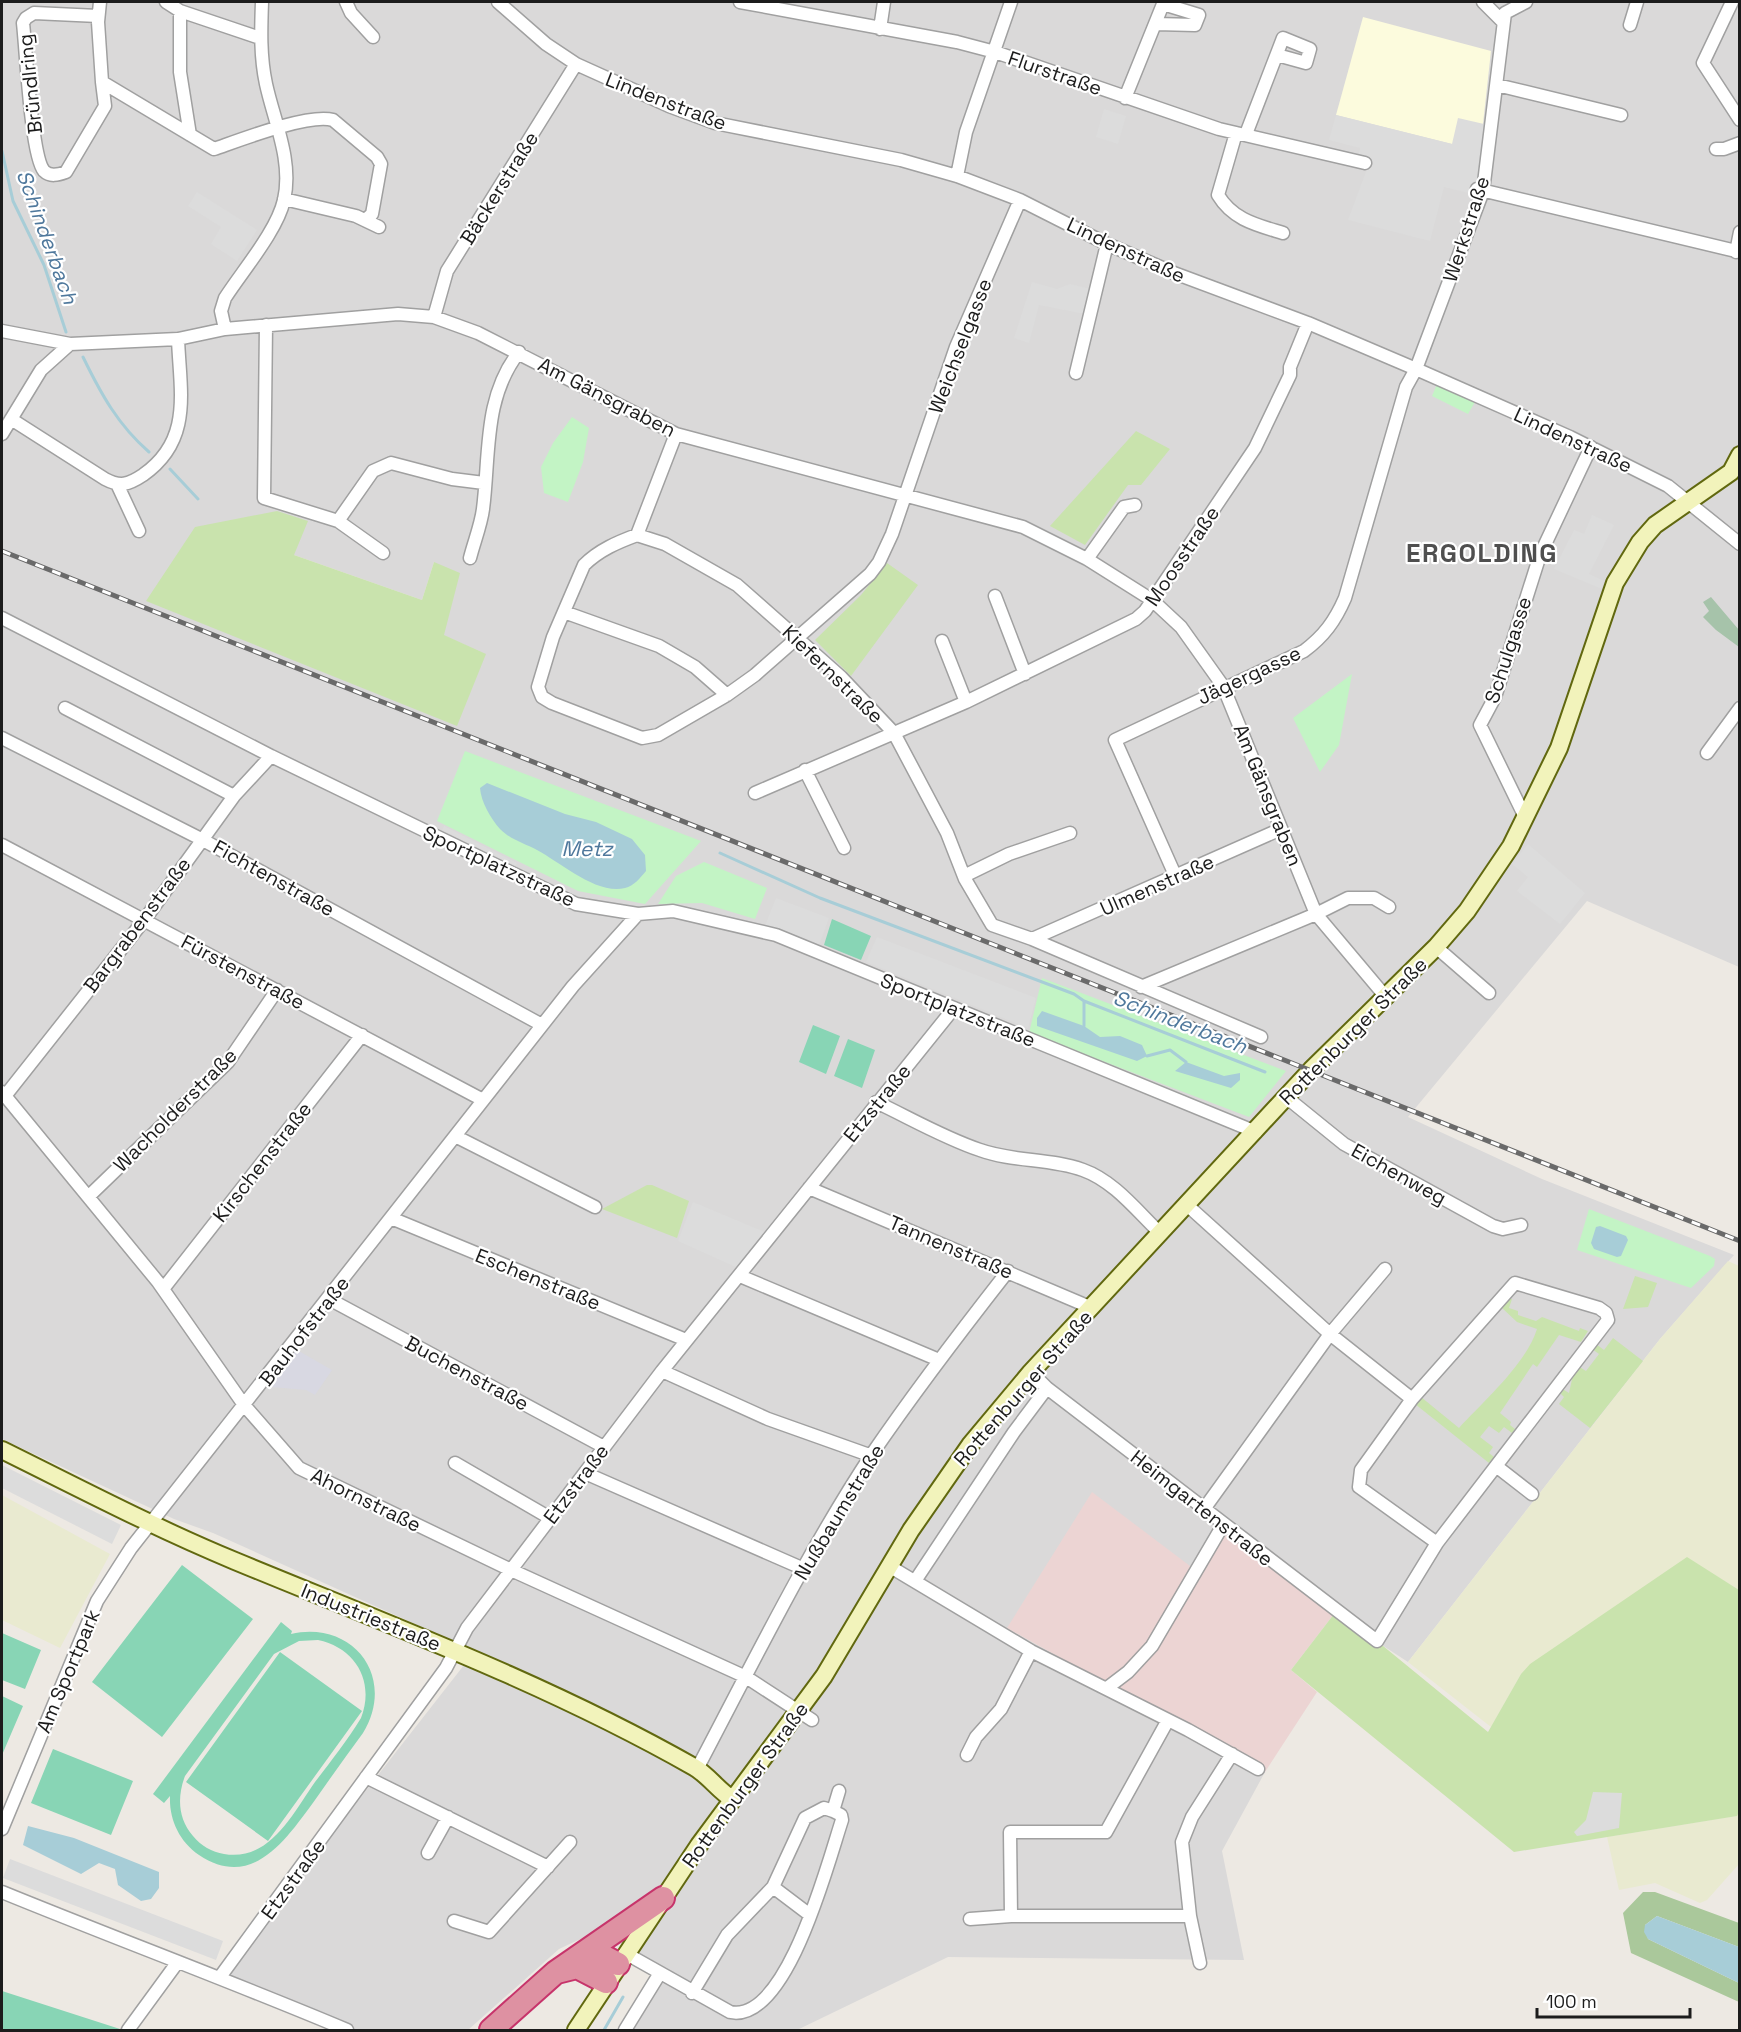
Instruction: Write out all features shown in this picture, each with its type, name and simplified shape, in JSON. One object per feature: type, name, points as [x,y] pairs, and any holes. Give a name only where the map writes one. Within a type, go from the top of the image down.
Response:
[{"type":"highway","points":[[491,2031],[556,1972],[663,1898]]},
{"type":"highway","points":[[585,1952],[599,1954],[616,1966]]},
{"type":"highway","points":[[556,1972],[578,1967],[616,1966]]},
{"type":"street","name":"Bründlring","points":[[98,16],[34,13],[24,23],[34,134],[43,170],[49,174],[56,176],[66,172],[105,106],[98,16],[100,2]]},
{"type":"street","points":[[166,2],[180,11],[260,38]]},
{"type":"street","points":[[225,329],[221,311],[225,298],[278,217],[284,199],[286,168],[266,82],[260,38],[262,2]]},
{"type":"street","points":[[346,2],[351,13],[373,37]]},
{"type":"street","name":"Lindenstraße","points":[[498,2],[538,38],[576,64],[627,89],[715,123],[901,160],[957,176],[1020,200],[1107,244],[1173,273],[1308,322],[1416,369],[1591,447],[1668,486],[1740,544]]},
{"type":"street","name":"Flurstraße","points":[[741,2],[957,42],[995,52],[1125,98],[1241,134],[1365,164]]},
{"type":"street","points":[[880,29],[884,2]]},
{"type":"street","points":[[957,176],[966,132],[1011,2]]},
{"type":"street","points":[[1483,2],[1504,18],[1526,2]]},
{"type":"street","points":[[1630,25],[1637,2]]},
{"type":"street","points":[[1732,2],[1703,63],[1740,120]]},
{"type":"street","points":[[180,11],[180,72],[190,135]]},
{"type":"street","name":"Werkstraße","points":[[1416,369],[1480,190],[1497,85],[1504,18]]},
{"type":"street","points":[[1125,98],[1156,24]]},
{"type":"street","points":[[1277,55],[1241,134],[1218,195],[1226,209],[1245,221],[1283,233]]},
{"type":"street","name":"Bäckerstraße","points":[[434,317],[447,271],[576,64]]},
{"type":"street","points":[[102,82],[214,149],[277,128],[329,119],[377,157],[381,170],[372,214],[365,220]]},
{"type":"street","points":[[1497,85],[1621,115]]},
{"type":"street","points":[[1716,149],[1724,149],[1740,143]]},
{"type":"street","points":[[1480,190],[1738,252],[1740,232]]},
{"type":"street","points":[[284,199],[356,216],[379,227]]},
{"type":"street","name":"Weichselgasse","points":[[564,612],[553,637],[538,687],[542,697],[642,738],[649,738],[727,695],[798,639],[855,589],[879,562],[907,495],[956,347],[1020,200]]},
{"type":"street","points":[[1077,373],[1107,244]]},
{"type":"street","name":"Am Gänsgraben","points":[[2,331],[70,344],[178,339],[225,329],[398,314],[434,317],[478,333],[519,352],[642,419],[676,434],[1023,527],[1087,558],[1152,600],[1181,627],[1223,686],[1316,914],[1385,996]]},
{"type":"street","name":"Moosstraße","points":[[755,793],[966,702],[1136,619],[1152,600],[1255,448],[1290,375],[1290,367],[1308,322]]},
{"type":"street","points":[[266,325],[264,498],[338,521],[382,553]]},
{"type":"street","points":[[118,486],[131,483],[157,465],[170,449],[177,434],[181,408],[178,339]]},
{"type":"street","points":[[2,434],[41,370],[70,344]]},
{"type":"street","points":[[470,558],[483,510],[492,410],[501,382],[519,352]]},
{"type":"street","name":"Jägergasse","points":[[1175,874],[1115,740],[1223,686],[1304,651],[1321,638],[1335,621],[1345,598],[1406,387],[1416,369]]},
{"type":"street","points":[[11,419],[118,486],[139,531]]},
{"type":"street","points":[[676,434],[637,535],[592,556],[584,565],[564,612],[659,646],[695,667],[727,695]]},
{"type":"street","name":"Schulgasse","points":[[1525,817],[1480,725],[1495,697],[1540,555],[1591,447]]},
{"type":"street","name":"Rottenburger Straße","points":[[576,2031],[616,1966],[732,1799],[806,1715],[824,1676],[940,1485],[1031,1372],[1286,1097],[1436,947],[1467,911],[1496,869],[1559,748],[1615,584],[1640,542],[1655,525],[1731,472],[1740,455]]},
{"type":"street","points":[[338,521],[373,471],[391,463],[452,479],[484,483]]},
{"type":"street","points":[[1087,558],[1124,507],[1135,505]]},
{"type":"street","name":"Kiefernstraße","points":[[637,535],[665,544],[737,585],[841,677],[894,733],[947,833],[964,876],[992,925],[1032,939],[1261,1037]]},
{"type":"street","points":[[995,596],[1025,674]]},
{"type":"street","name":"Sportplatzstraße","points":[[2,618],[271,756],[576,904],[638,914],[673,911],[756,928],[1256,1132]]},
{"type":"street","points":[[942,641],[966,702]]},
{"type":"street","points":[[65,708],[234,796]]},
{"type":"street","points":[[1707,753],[1740,708]]},
{"type":"street","name":"Fichtenstraße","points":[[2,738],[201,839],[543,1025]]},
{"type":"street","name":"Bargrabenstraße","points":[[3,1094],[145,919],[234,796],[271,756]]},
{"type":"street","points":[[805,770],[844,848]]},
{"type":"street","name":"Ulmenstraße","points":[[1032,939],[1175,874],[1221,857],[1281,828]]},
{"type":"street","points":[[964,876],[1009,854],[1070,833]]},
{"type":"street","name":"Fürstenstraße","points":[[2,846],[145,919],[483,1100]]},
{"type":"street","points":[[1141,987],[1316,914],[1347,898],[1374,898],[1389,907]]},
{"type":"street","name":"Bauhofstraße","points":[[152,1524],[573,986],[638,914]]},
{"type":"street","name":"Rottenburger Straße","points":[[1436,947],[1489,993]]},
{"type":"street","name":"Wacholderstraße","points":[[89,1196],[228,1062],[278,990]]},
{"type":"street","name":"Etzstraße","points":[[220,1977],[446,1668],[467,1628],[550,1518],[686,1340],[740,1276],[876,1102],[954,1008]]},
{"type":"street","name":"Kirschenstraße","points":[[163,1289],[362,1035]]},
{"type":"street","name":"Ahornstraße","points":[[3,1094],[163,1289],[244,1405],[299,1468],[511,1570],[746,1677],[806,1715]]},
{"type":"street","name":"Eichenweg","points":[[1286,1097],[1344,1144],[1483,1220],[1503,1229],[1521,1225]]},
{"type":"street","points":[[876,1102],[979,1150],[1017,1160],[1062,1164],[1084,1170],[1108,1184],[1160,1233]]},
{"type":"street","points":[[455,1137],[596,1207]]},
{"type":"street","name":"Tannenstraße","points":[[809,1188],[1092,1308]]},
{"type":"street","points":[[1187,1205],[1330,1334],[1412,1399]]},
{"type":"street","name":"Eschenstraße","points":[[391,1218],[686,1340]]},
{"type":"street","points":[[1204,1509],[1330,1334],[1385,1269]]},
{"type":"street","name":"Nußbaumstraße","points":[[697,1769],[804,1569],[872,1456],[939,1360],[1008,1271]]},
{"type":"street","points":[[740,1276],[939,1360]]},
{"type":"street","points":[[1515,1283],[1599,1308],[1606,1313],[1608,1320],[1437,1543],[1359,1487],[1361,1470],[1412,1399],[1515,1283]]},
{"type":"street","name":"Buchenstraße","points":[[329,1299],[604,1447]]},
{"type":"street","points":[[662,1371],[768,1419],[872,1456]]},
{"type":"street","name":"Heimgartenstraße","points":[[1031,1372],[1047,1388],[1223,1525],[1377,1641],[1437,1543]]},
{"type":"street","points":[[915,1581],[1014,1432],[1047,1388]]},
{"type":"street","name":"Industriestraße","points":[[2,1450],[152,1524],[232,1560],[455,1651],[584,1709],[697,1769],[732,1799]]},
{"type":"street","points":[[455,1463],[550,1518]]},
{"type":"street","points":[[1496,1466],[1532,1494]]},
{"type":"street","points":[[585,1473],[804,1569]]},
{"type":"street","name":"Am Sportpark","points":[[2,1829],[97,1601],[131,1548],[152,1524]]},
{"type":"street","points":[[1107,1688],[1128,1672],[1152,1646],[1223,1525]]},
{"type":"street","points":[[890,1566],[1031,1651],[1092,1684],[1107,1688],[1258,1769]]},
{"type":"street","points":[[967,1755],[976,1737],[1001,1709],[1031,1651]]},
{"type":"street","points":[[1011,1916],[1010,1832],[1106,1832],[1168,1720]]},
{"type":"street","points":[[1200,1963],[1190,1916],[1182,1842],[1192,1817],[1232,1754]]},
{"type":"street","points":[[366,1777],[548,1868]]},
{"type":"street","points":[[833,1811],[839,1791]]},
{"type":"street","points":[[616,1966],[660,1973],[692,1993],[730,2012],[741,2014],[752,2011],[777,1986],[810,1915],[842,1820],[841,1815],[824,1808],[805,1818],[773,1887],[727,1935],[692,1993]]},
{"type":"street","points":[[428,1853],[448,1817]]},
{"type":"street","points":[[454,1921],[489,1932],[570,1842]]},
{"type":"street","points":[[773,1887],[810,1915]]},
{"type":"street","points":[[2,1892],[177,1963],[220,1977],[347,2031]]},
{"type":"street","points":[[970,1918],[1190,1916]]},
{"type":"street","points":[[128,2031],[177,1963]]},
{"type":"street","points":[[625,2031],[660,1973]]},
{"type":"shaded area","points":[[2,2],[1739,2],[1739,967],[1587,901],[1408,1117],[1542,1179],[1734,1255],[1660,1339],[1408,1662],[1334,1614],[1226,1533],[1195,1570],[1007,1628],[1265,1772],[1222,1851],[1244,1960],[948,1957],[797,2030],[630,2030],[660,1973],[618,1941],[589,1935],[559,1949],[468,2030],[347,2030],[220,1977],[475,1651],[213,1533],[174,1519],[2,1439]],"holes":[[[195,527],[294,555],[422,600],[434,562],[444,636]]]},
{"type":"shaded area","points":[[1363,17],[1491,51],[1480,151],[1336,115]]},
{"type":"shaded area","points":[[1104,109],[1126,116],[1118,144],[1096,137]]},
{"type":"shaded area","points":[[1336,115],[1452,144],[1458,118],[1484,124],[1477,195],[1444,187],[1430,241],[1348,220],[1367,169],[1358,157],[1360,148],[1329,140]]},
{"type":"shaded area","points":[[197,192],[257,230],[237,261],[211,244],[221,227],[188,206]]},
{"type":"shaded area","points":[[1032,282],[1057,289],[1070,284],[1095,290],[1090,315],[1039,305],[1029,343],[1014,338]]},
{"type":"shaded area","points":[[1592,515],[1614,525],[1589,574],[1604,581],[1602,589],[1554,569],[1574,530],[1584,534]]},
{"type":"shaded area","points":[[1711,597],[1739,630],[1739,647],[1703,617],[1709,611],[1703,602]]},
{"type":"shaded area","points":[[444,826],[517,863],[515,867],[442,830]]},
{"type":"shaded area","points":[[1528,844],[1585,893],[1560,924],[1517,891],[1528,877],[1512,864]]},
{"type":"shaded area","points":[[776,898],[829,918],[819,945],[765,926]]},
{"type":"shaded area","points":[[877,937],[1036,998],[1028,1028],[866,962]]},
{"type":"shaded area","points":[[693,1202],[767,1233],[738,1268],[678,1241]]},
{"type":"shaded area","points":[[1728,1261],[1739,1266],[1739,1590],[1687,1558],[1521,1674],[1491,1727],[1408,1662],[1660,1339]]},
{"type":"shaded area","points":[[290,1346],[332,1370],[315,1395],[306,1390],[272,1387],[265,1381]]},
{"type":"shaded area","points":[[2,1465],[121,1525],[112,1544],[2,1488]]},
{"type":"shaded area","points":[[1092,1492],[1194,1569],[1226,1533],[1334,1614],[1291,1670],[1317,1692],[1265,1772],[1007,1628]]},
{"type":"shaded area","points":[[2,1495],[110,1554],[60,1648],[2,1620]]},
{"type":"shaded area","points":[[1593,1792],[1622,1793],[1619,1828],[1577,1836],[1574,1832],[1586,1820]]},
{"type":"shaded area","points":[[1739,1812],[1739,1864],[1707,1900],[1700,1903],[1655,1883],[1619,1890],[1607,1837],[1736,1816]]},
{"type":"shaded area","points":[[10,1859],[223,1941],[216,1960],[3,1878]]},
{"type":"green space","points":[[1437,384],[1475,402],[1468,414],[1432,396]]},
{"type":"green space","points":[[572,417],[589,428],[583,462],[568,502],[544,493],[541,467],[553,443]]},
{"type":"green space","points":[[1136,431],[1170,449],[1141,485],[1128,485],[1085,545],[1050,526]]},
{"type":"green space","points":[[277,511],[308,521],[294,555],[422,600],[434,562],[460,573],[444,635],[486,654],[457,726],[146,601],[195,527]]},
{"type":"green space","points":[[887,563],[918,585],[851,676],[815,640],[861,595]]},
{"type":"green space","points":[[1352,674],[1339,745],[1320,772],[1293,718]]},
{"type":"green space","points":[[465,751],[701,841],[645,904],[578,891],[437,821]]},
{"type":"green space","points":[[704,862],[767,888],[755,919],[702,903],[658,904],[676,876]]},
{"type":"green space","points":[[832,919],[871,936],[861,960],[824,945]]},
{"type":"green space","points":[[1042,978],[1286,1071],[1249,1117],[1029,1033]]},
{"type":"green space","points":[[813,1025],[840,1036],[826,1074],[799,1062]]},
{"type":"green space","points":[[848,1039],[875,1050],[862,1088],[834,1076]]},
{"type":"green space","points":[[647,1185],[689,1201],[677,1238],[602,1209]]},
{"type":"green space","points":[[1589,1209],[1710,1256],[1715,1259],[1714,1266],[1691,1288],[1577,1250]]},
{"type":"green space","points":[[1635,1276],[1657,1283],[1648,1307],[1623,1309]]},
{"type":"green space","points":[[1509,1298],[1512,1299],[1509,1308],[1518,1311],[1518,1315],[1536,1321],[1542,1317],[1579,1331],[1580,1328],[1588,1331],[1581,1342],[1559,1335],[1537,1367],[1533,1364],[1500,1413],[1511,1422],[1510,1425],[1515,1429],[1512,1433],[1504,1427],[1499,1433],[1489,1426],[1480,1437],[1493,1447],[1489,1453],[1494,1457],[1489,1463],[1415,1404],[1421,1397],[1459,1428],[1503,1382],[1524,1355],[1537,1329],[1517,1322],[1501,1307]]},
{"type":"green space","points":[[1613,1338],[1643,1361],[1590,1428],[1559,1404],[1564,1397],[1558,1391],[1561,1388],[1569,1393],[1574,1370],[1578,1366],[1586,1371],[1599,1354],[1592,1349],[1596,1344],[1604,1350]]},
{"type":"green space","points":[[1687,1557],[1739,1590],[1739,1812],[1737,1816],[1514,1852],[1291,1670],[1334,1614],[1377,1641],[1488,1732],[1521,1674],[1530,1664]]},
{"type":"green space","points":[[182,1565],[253,1619],[162,1737],[92,1682]]},
{"type":"green space","points":[[281,1622],[292,1631],[291,1634],[313,1632],[333,1636],[350,1644],[363,1657],[372,1673],[375,1692],[372,1712],[363,1733],[293,1830],[267,1855],[252,1863],[236,1867],[218,1865],[199,1855],[186,1843],[173,1821],[170,1796],[164,1803],[153,1794]],"holes":[[[318,1640],[343,1650],[352,1659],[364,1680],[365,1705],[361,1718],[289,1821],[267,1843],[255,1850],[240,1854],[224,1854],[207,1848],[193,1836],[184,1822],[180,1800],[185,1776],[274,1654],[299,1641]]]},
{"type":"green space","points":[[2,1633],[41,1650],[25,1689],[2,1680]]},
{"type":"green space","points":[[280,1652],[362,1711],[268,1841],[186,1782]]},
{"type":"green space","points":[[2,1696],[23,1706],[2,1755]]},
{"type":"green space","points":[[53,1749],[133,1781],[111,1835],[31,1803]]},
{"type":"green space","points":[[1643,1892],[1655,1892],[1739,1923],[1739,1947],[1657,1916],[1645,1925],[1648,1939],[1739,1983],[1739,2002],[1631,1953],[1623,1913]]},
{"type":"green space","points":[[2,1991],[120,2029],[120,2030],[2,2030]]},
{"type":"water","name":"Metz","points":[[487,783],[565,814],[596,822],[632,839],[645,855],[646,871],[631,885],[614,889],[602,887],[579,876],[500,829],[482,799],[480,788]]},
{"type":"water","points":[[1042,1011],[1084,1026],[1100,1037],[1120,1036],[1142,1045],[1147,1056],[1137,1061],[1037,1026],[1037,1018]]},
{"type":"water","points":[[1186,1062],[1224,1076],[1240,1073],[1240,1080],[1231,1088],[1175,1071]]},
{"type":"water","points":[[1600,1226],[1626,1236],[1628,1240],[1621,1256],[1617,1257],[1594,1249],[1591,1243],[1596,1227]]},
{"type":"water","points":[[28,1826],[74,1838],[159,1872],[159,1888],[151,1899],[141,1901],[118,1885],[115,1869],[99,1863],[81,1874],[23,1845]]},
{"type":"water","points":[[1657,1916],[1739,1947],[1739,1983],[1648,1939],[1644,1932],[1645,1925]]},
{"type":"waterway","name":"Schinderbach","points":[[2,151],[13,201],[44,265],[66,332]]},
{"type":"waterway","name":"Schinderbach","points":[[83,357],[111,408],[128,431],[149,452]]},
{"type":"waterway","name":"Schinderbach","points":[[170,469],[198,499]]},
{"type":"waterway","points":[[720,853],[820,898],[1074,994],[1084,1001],[1084,1026]]},
{"type":"waterway","name":"Schinderbach","points":[[1084,1001],[1265,1072]]},
{"type":"waterway","points":[[1147,1056],[1170,1050],[1186,1062]]},
{"type":"waterway","name":"Schinderbach","points":[[604,2030],[623,1997]]},
{"type":"railway","points":[[2,551],[1740,1241]]},
{"type":"district","name":"ERGOLDING","points":[[1482,553]]}]
